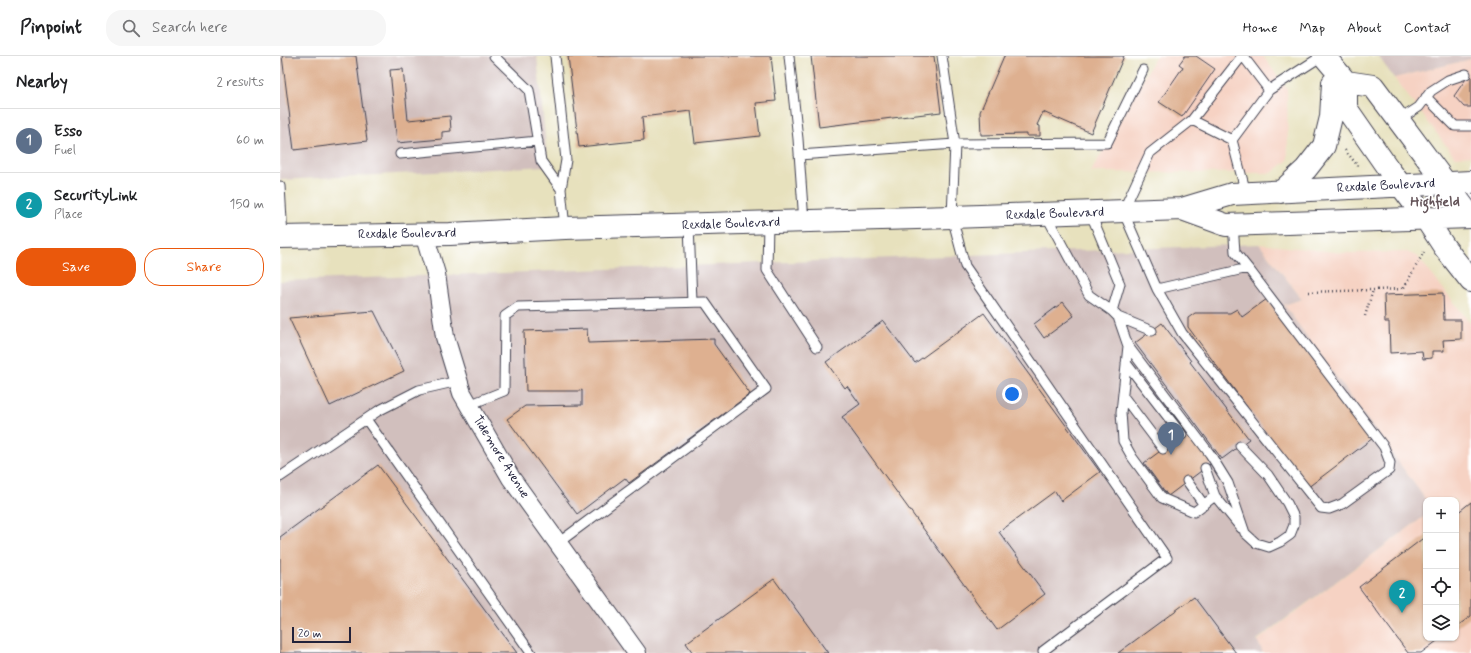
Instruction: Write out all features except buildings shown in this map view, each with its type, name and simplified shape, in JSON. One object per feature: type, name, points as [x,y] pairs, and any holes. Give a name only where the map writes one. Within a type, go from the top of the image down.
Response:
[{"type":"main road","points":[[1331,66],[1373,86],[1471,217]]},
{"type":"main road","points":[[1331,66],[1346,108],[1400,185],[1426,218],[1445,248],[1471,281]]},
{"type":"main road","points":[[1281,192],[1306,169],[1324,146],[1332,117],[1331,66]]},
{"type":"main road","name":"Rexdale Boulevard","points":[[281,237],[424,234],[565,228],[804,222],[1182,209],[1232,194],[1471,182]]},
{"type":"main road","name":"Rexdale Boulevard","points":[[1182,209],[1226,225],[1471,217]]},
{"type":"street","name":"Tidemore Avenue","points":[[424,234],[436,274],[445,336],[462,393],[511,478],[637,653]]},
{"type":"lane","points":[[494,56],[529,90],[541,161],[561,189]]},
{"type":"lane","points":[[555,56],[566,160],[561,189],[565,228]]},
{"type":"lane","points":[[789,56],[804,222]]},
{"type":"lane","points":[[942,56],[955,144],[952,217],[965,266],[1167,558],[1043,652]]},
{"type":"lane","points":[[1233,224],[1235,252],[1384,446],[1390,463],[1390,470],[1342,504],[1330,508],[1321,508],[1187,339],[1157,289],[1123,211],[1150,153],[1192,120],[1243,56],[1270,90]]},
{"type":"lane","points":[[1232,140],[1270,90],[1331,66]]},
{"type":"lane","points":[[799,155],[955,144],[1107,143],[1143,70]]},
{"type":"lane","points":[[1399,120],[1418,107],[1431,91],[1448,80],[1466,74]]},
{"type":"lane","points":[[1426,96],[1455,126],[1471,126]]},
{"type":"lane","points":[[1192,120],[1232,140],[1246,193]]},
{"type":"lane","points":[[400,154],[538,141]]},
{"type":"lane","points":[[280,186],[281,237]]},
{"type":"lane","points":[[1090,212],[1120,284],[1115,314],[1128,346],[1210,454],[1228,483],[1245,533]]},
{"type":"lane","points":[[1045,214],[1089,295],[1115,314],[1152,331]]},
{"type":"lane","points":[[768,223],[767,270],[817,347]]},
{"type":"lane","points":[[689,225],[692,302]]},
{"type":"lane","points":[[1157,289],[1248,268]]},
{"type":"lane","points":[[469,405],[504,391],[505,316],[518,307],[705,302],[766,390],[558,543]]},
{"type":"lane","points":[[1128,346],[1121,412],[1123,441],[1132,457],[1162,498],[1194,512],[1215,496]]},
{"type":"lane","points":[[1126,363],[1182,435]]},
{"type":"lane","points":[[280,477],[378,411],[419,390],[458,381]]},
{"type":"lane","points":[[1123,396],[1163,449]]},
{"type":"lane","points":[[366,419],[531,653]]},
{"type":"lane","points":[[1205,468],[1215,496],[1245,533],[1256,544],[1269,547],[1280,542],[1290,535],[1294,525],[1294,517],[1287,503],[1268,475],[1240,446]]},
{"type":"lane","points":[[1187,481],[1204,505]]},
{"type":"path","points":[[1345,150],[1359,168]]},
{"type":"path","points":[[1310,292],[1403,289],[1424,252]]},
{"type":"path","points":[[1365,316],[1373,290]]},
{"type":"shaded area","points":[[280,56],[537,56],[548,166],[280,180]]},
{"type":"shaded area","points":[[1156,56],[1263,56],[1287,89],[1288,160],[1272,173],[1091,172]]},
{"type":"shaded area","points":[[1378,56],[1471,56],[1471,59],[1394,78]]},
{"type":"shaded area","points":[[1471,59],[1471,156],[1455,157],[1394,78]]},
{"type":"shaded area","points":[[1259,244],[1344,253],[1407,252],[1418,257],[1471,324],[1471,653],[1263,653],[1257,641],[1423,517],[1423,641],[1459,641],[1459,497],[1424,497],[1284,305],[1302,299]]},
{"type":"shaded area","points":[[1259,244],[1302,299],[1284,305],[1424,497],[1423,517],[1257,640],[1263,653],[280,653],[280,281]]},
{"type":"place","name":"Esso","points":[[1171,455]]},
{"type":"place","name":"SecurityLink","points":[[1402,613]]},
{"type":"district","name":"Highfield","points":[[1435,202]]}]
